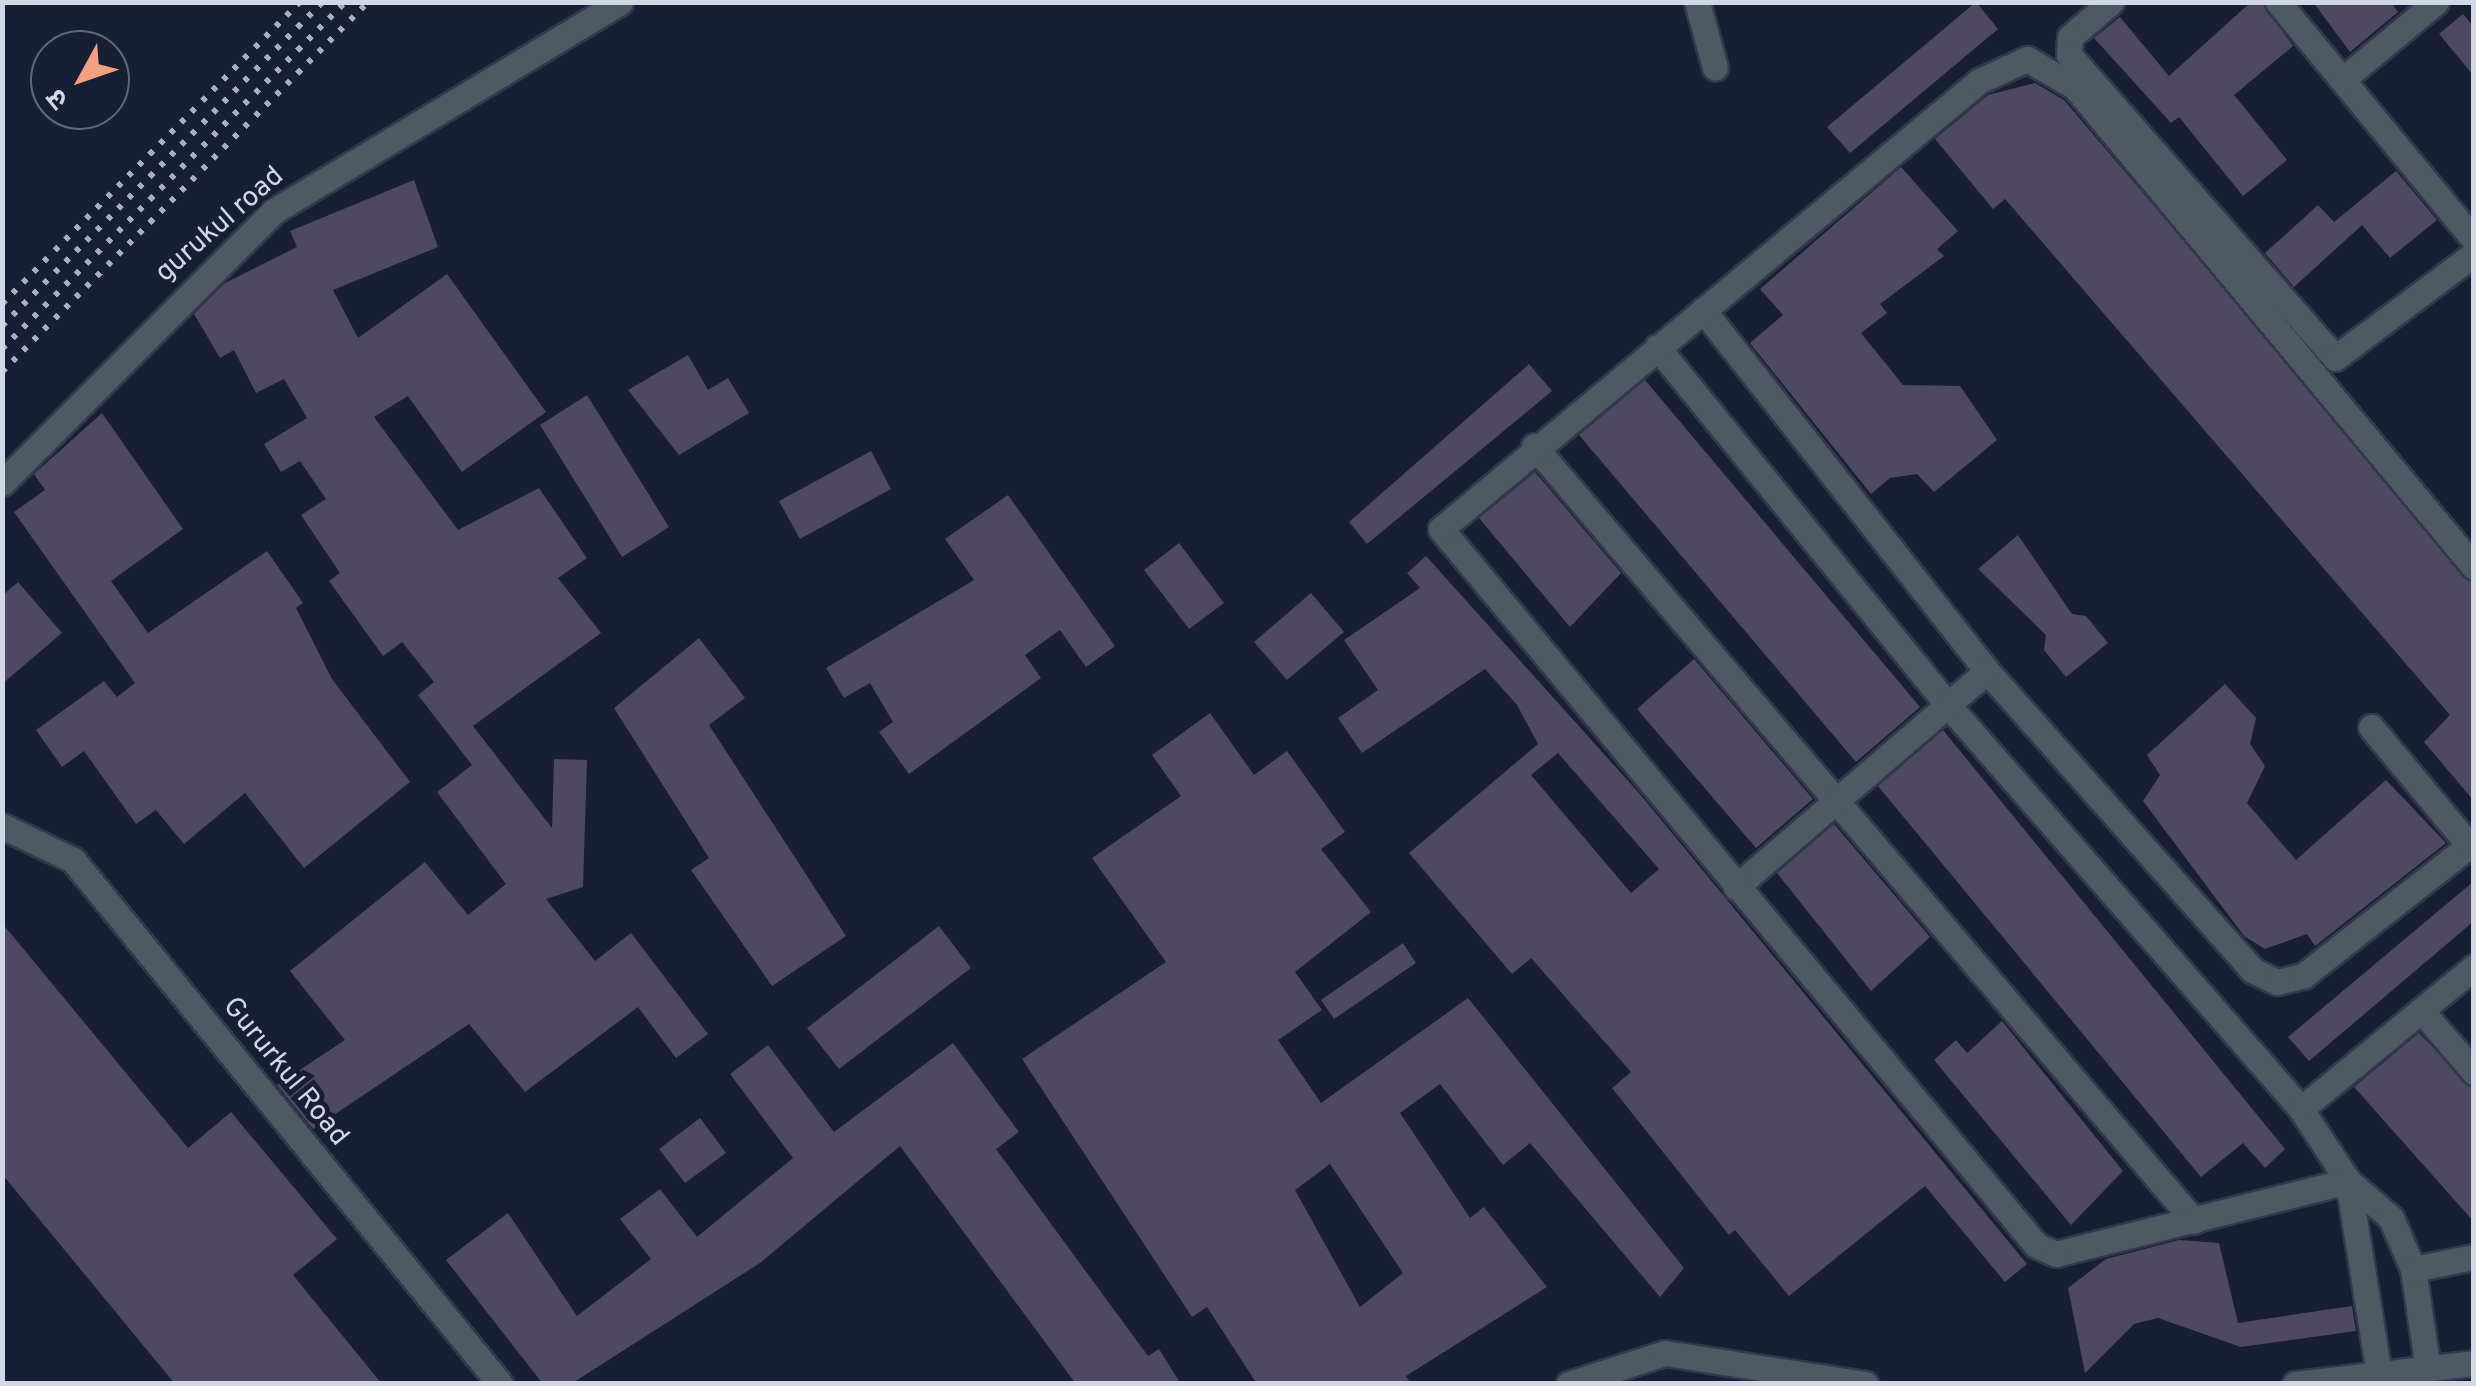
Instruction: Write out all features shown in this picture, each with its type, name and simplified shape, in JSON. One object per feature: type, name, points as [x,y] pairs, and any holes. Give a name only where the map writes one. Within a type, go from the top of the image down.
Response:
[{"type":"street","name":"gurukul road","points":[[2,483],[274,211],[620,2]]},
{"type":"street","points":[[1697,2],[1715,68]]},
{"type":"street","points":[[2111,2],[2070,37],[2068,55],[2335,358],[2474,254]]},
{"type":"street","points":[[2278,2],[2474,240]]},
{"type":"street","points":[[2342,80],[2436,2]]},
{"type":"street","points":[[2348,1180],[2056,1254],[2036,1245],[1444,543],[1444,523],[1979,81],[2027,58],[2075,87],[2474,567]]},
{"type":"street","points":[[1702,310],[1987,671],[2264,978],[2292,980],[2342,952],[2471,843],[2371,728]]},
{"type":"street","points":[[1658,348],[1948,706],[2301,1109],[2348,1180],[2391,1218],[2413,1268],[2428,1369]]},
{"type":"street","points":[[1534,446],[1840,797],[2194,1221]]},
{"type":"street","points":[[1736,887],[1987,671]]},
{"type":"street","name":"Gururkul Road","points":[[2,826],[74,860],[500,1384]]},
{"type":"street","points":[[2301,1109],[2474,967]]},
{"type":"street","points":[[2421,1010],[2474,1072]]},
{"type":"street","points":[[2348,1180],[2378,1374]]},
{"type":"street","points":[[2413,1268],[2474,1256]]},
{"type":"street","points":[[1569,1384],[1664,1353],[1866,1384]]},
{"type":"street","points":[[2294,1384],[2474,1363]]},
{"type":"building","points":[[1976,2],[1998,29],[1850,153],[1827,127]]},
{"type":"building","points":[[2251,2],[2262,2],[2293,46],[2234,95],[2287,160],[2243,196],[2179,117],[2171,123],[2094,38],[2120,17],[2169,76]]},
{"type":"building","points":[[2313,2],[2391,2],[2398,12],[2350,52]]},
{"type":"building","points":[[2463,14],[2474,27],[2474,76],[2439,34]]},
{"type":"building","points":[[2035,83],[2064,100],[2474,583],[2474,801],[2424,742],[2450,715],[2005,199],[1993,209],[1935,139],[1988,95]]},
{"type":"building","points":[[1901,167],[1958,231],[1937,249],[1944,256],[1880,304],[1887,313],[1861,333],[1903,385],[1960,386],[1997,440],[1934,492],[1917,474],[1890,478],[1871,494],[1750,343],[1783,315],[1760,289]]},
{"type":"building","points":[[2396,171],[2437,220],[2390,258],[2362,225],[2294,287],[2265,253],[2318,205],[2334,222]]},
{"type":"building","points":[[414,180],[438,247],[333,290],[358,338],[447,274],[546,412],[462,472],[408,396],[374,417],[458,530],[539,488],[587,558],[558,578],[601,633],[473,726],[552,828],[554,759],[587,760],[583,887],[546,899],[595,961],[631,933],[708,1034],[676,1058],[638,1007],[525,1092],[469,1024],[313,1129],[277,1085],[345,1040],[290,971],[425,862],[468,915],[506,884],[437,792],[472,765],[418,695],[434,682],[402,642],[383,656],[329,581],[340,573],[301,515],[326,499],[300,461],[281,472],[264,444],[307,418],[284,379],[256,393],[234,350],[220,358],[194,314],[225,283],[297,247],[290,231]]},
{"type":"building","points":[[688,355],[708,390],[728,378],[749,413],[679,455],[628,390]]},
{"type":"building","points":[[1529,364],[1552,391],[1367,544],[1349,522]]},
{"type":"building","points":[[1645,380],[1920,707],[1856,762],[1579,435]]},
{"type":"building","points":[[587,395],[669,527],[622,557],[540,425]]},
{"type":"building","points":[[102,413],[183,529],[111,581],[148,633],[267,551],[303,603],[296,608],[332,679],[410,782],[304,868],[245,793],[184,844],[156,810],[136,824],[84,751],[62,767],[36,730],[104,681],[117,697],[135,683],[14,512],[45,490],[34,474]]},
{"type":"building","points":[[871,451],[891,489],[800,539],[779,501]]},
{"type":"building","points":[[1535,472],[1621,573],[1570,627],[1479,518]]},
{"type":"building","points":[[1008,495],[1115,646],[1086,667],[1060,630],[1025,655],[1041,678],[909,774],[879,732],[893,722],[870,683],[844,698],[826,668],[974,580],[945,539]]},
{"type":"building","points":[[2018,535],[2072,614],[2086,616],[2108,643],[2066,677],[2044,650],[2046,635],[1978,569]]},
{"type":"building","points":[[1179,543],[1224,603],[1189,629],[1144,570]]},
{"type":"building","points":[[1426,556],[1639,793],[2027,1264],[2005,1282],[1925,1186],[1789,1296],[1735,1230],[1729,1235],[1612,1088],[1631,1072],[1531,958],[1512,974],[1409,853],[1538,744],[1517,705],[1485,669],[1362,753],[1338,718],[1378,690],[1344,640],[1420,588],[1407,573]],"holes":[[[1558,753],[1659,869],[1631,893],[1531,775]]]},
{"type":"building","points":[[18,582],[62,633],[2,684],[2,596]]},
{"type":"building","points":[[1311,593],[1344,632],[1287,680],[1254,642]]},
{"type":"building","points":[[699,638],[745,698],[709,725],[846,936],[772,986],[691,870],[709,858],[614,708]]},
{"type":"building","points":[[1694,659],[1813,799],[1756,848],[1637,709]]},
{"type":"building","points":[[2225,684],[2256,718],[2250,744],[2265,766],[2247,803],[2296,860],[2386,780],[2446,843],[2315,946],[2307,934],[2265,949],[2244,936],[2143,801],[2160,775],[2147,755]]},
{"type":"building","points":[[1210,713],[1254,775],[1287,751],[1345,832],[1321,849],[1371,912],[1295,972],[1322,1010],[1278,1040],[1321,1103],[1468,998],[1684,1268],[1660,1297],[1530,1143],[1503,1165],[1440,1084],[1400,1113],[1470,1218],[1484,1207],[1547,1287],[1406,1376],[1411,1384],[1257,1384],[1207,1307],[1192,1317],[1022,1059],[1166,962],[1092,858],[1181,796],[1152,755]],"holes":[[[1330,1164],[1403,1273],[1360,1307],[1295,1190]]]},
{"type":"building","points":[[1943,730],[2285,1149],[2265,1168],[2243,1143],[2201,1177],[1878,786]]},
{"type":"building","points":[[1834,824],[1930,937],[1871,991],[1777,873]]},
{"type":"building","points":[[2474,881],[2474,921],[2309,1061],[2288,1037]]},
{"type":"building","points":[[2,923],[188,1148],[231,1112],[337,1239],[293,1275],[382,1384],[175,1384],[2,1174]]},
{"type":"building","points":[[939,926],[971,968],[839,1069],[807,1028]]},
{"type":"building","points":[[1403,943],[1416,963],[1334,1019],[1321,1000]]},
{"type":"building","points":[[2002,1021],[2123,1171],[2071,1225],[1934,1060],[1956,1040],[1967,1053]]},
{"type":"building","points":[[2419,1033],[2474,1090],[2474,1222],[2354,1087]]},
{"type":"building","points":[[953,1043],[1019,1132],[996,1149],[1148,1356],[1159,1349],[1181,1384],[1076,1384],[900,1146],[760,1263],[571,1384],[543,1384],[446,1260],[508,1213],[577,1316],[651,1259],[620,1219],[660,1189],[697,1237],[793,1158],[730,1074],[768,1045],[834,1132]]},
{"type":"building","points":[[700,1118],[726,1153],[685,1183],[659,1149]]},
{"type":"building","points":[[2179,1240],[2219,1243],[2238,1323],[2352,1306],[2356,1331],[2241,1347],[2158,1318],[2134,1324],[2085,1373],[2068,1288],[2106,1259]]},
{"type":"railway","points":[[2,304],[300,2]]},
{"type":"railway","points":[[2,326],[323,2]]},
{"type":"railway","points":[[2,349],[345,2]]},
{"type":"railway","points":[[2,372],[368,2]]}]
